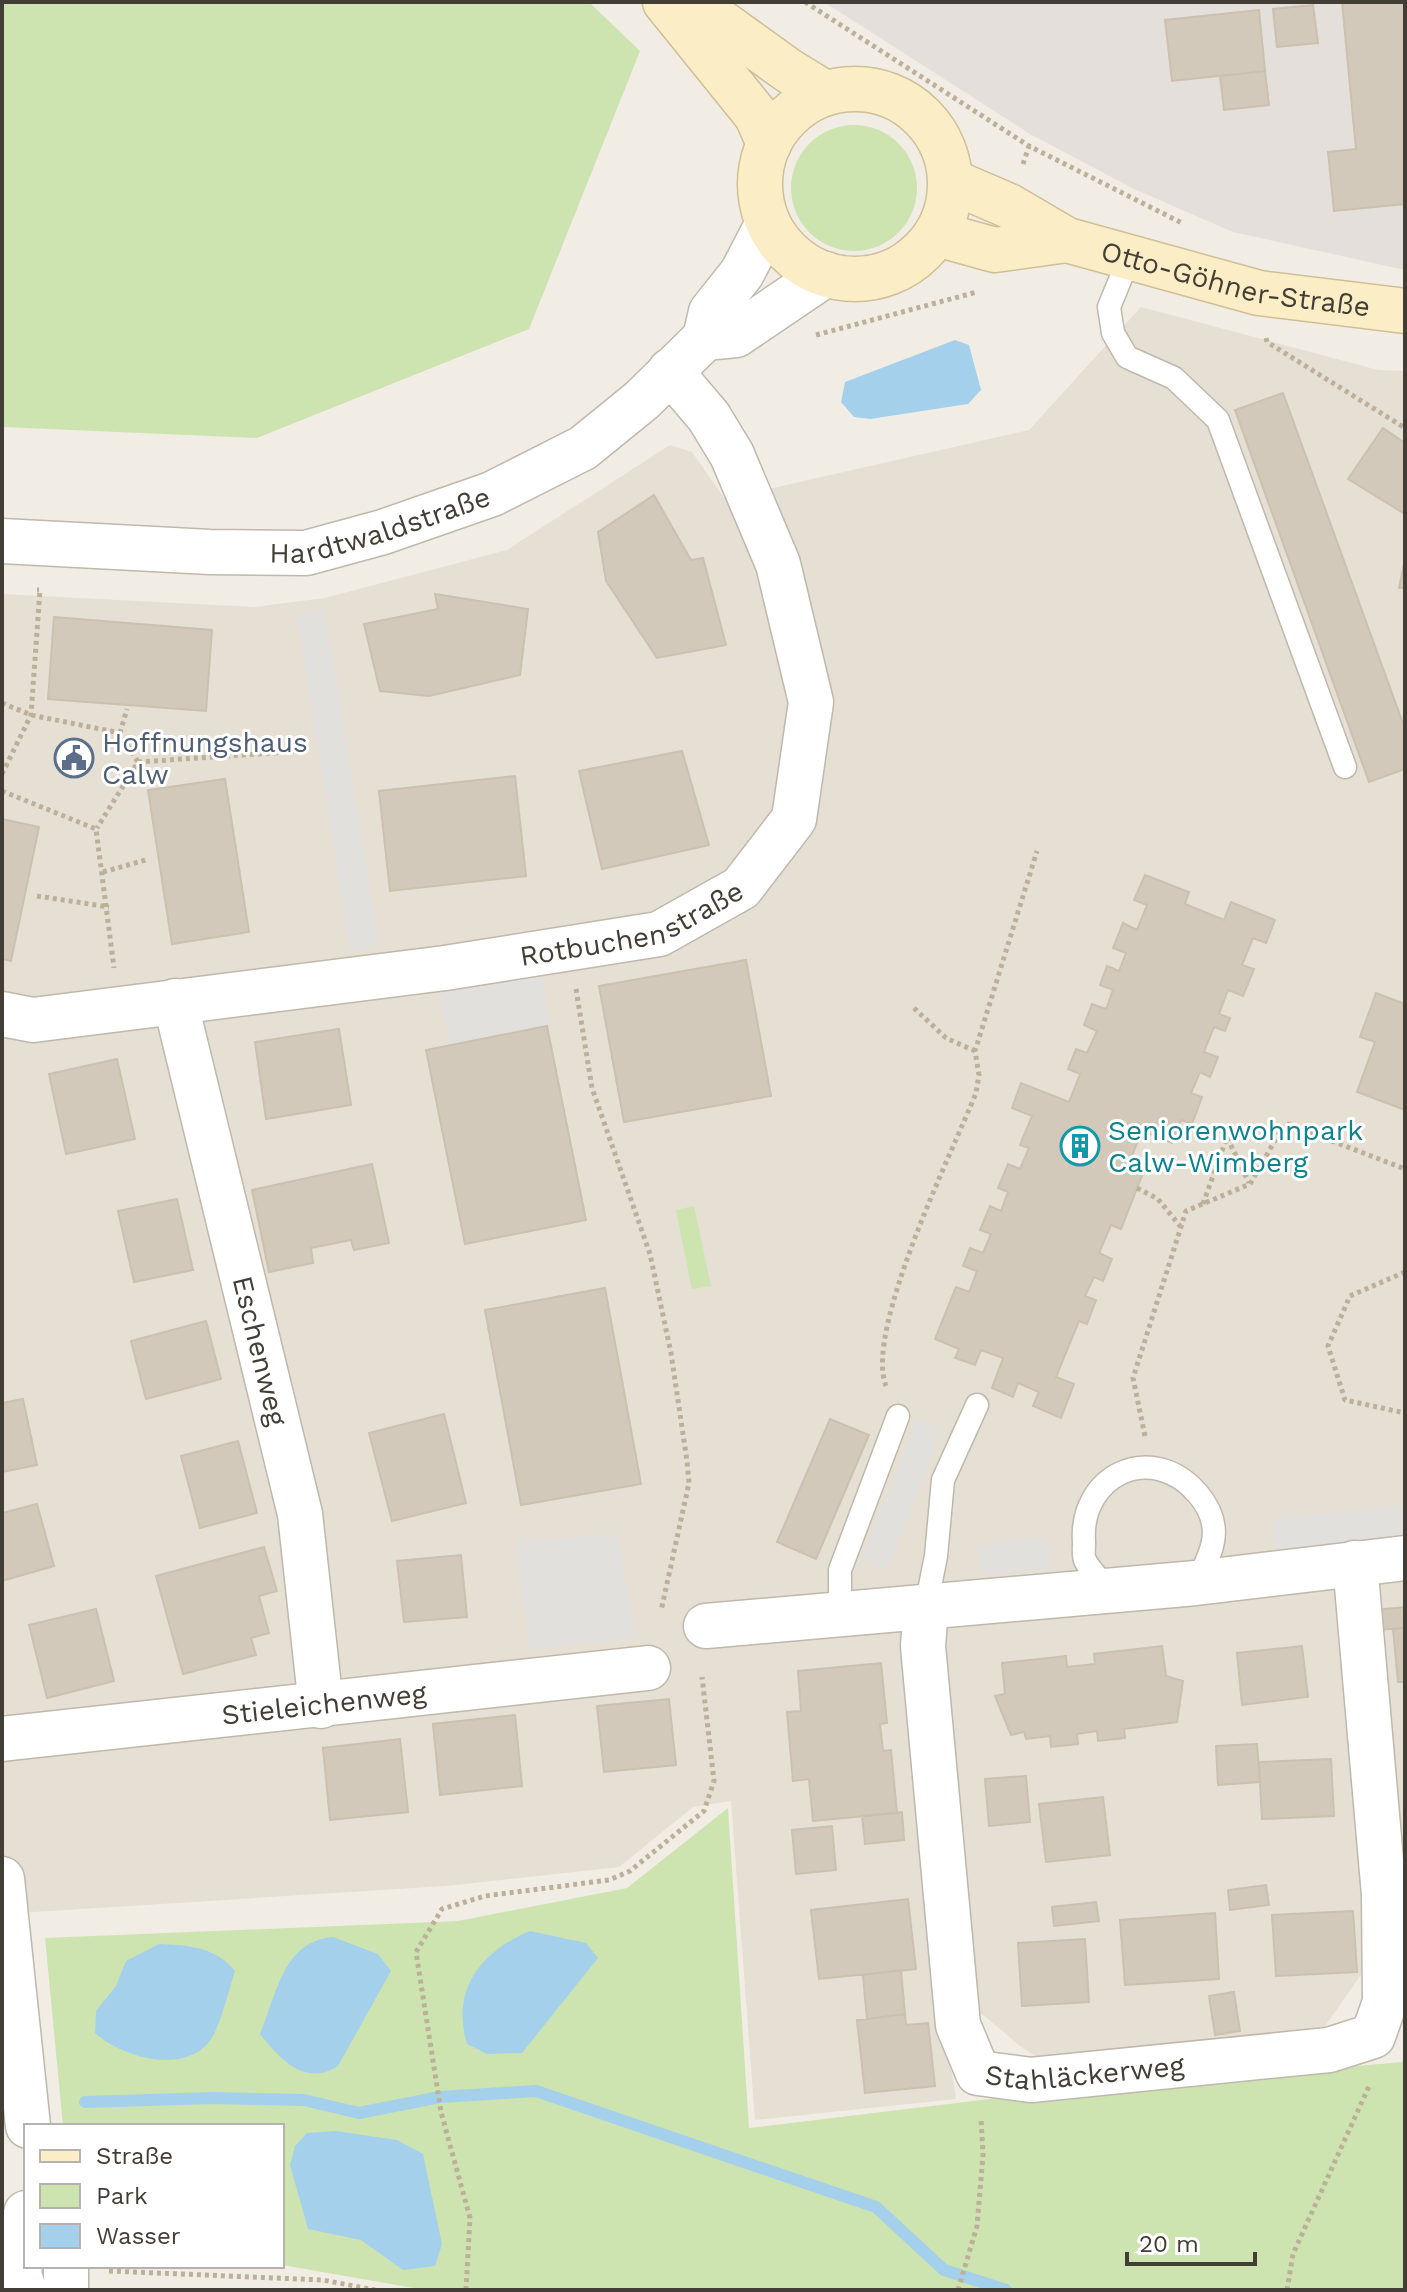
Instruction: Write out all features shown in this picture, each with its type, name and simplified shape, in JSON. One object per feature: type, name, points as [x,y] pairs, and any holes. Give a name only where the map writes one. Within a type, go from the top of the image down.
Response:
[{"type":"street","points":[[665,2],[757,116],[769,144]]},
{"type":"street","points":[[693,2],[825,93]]},
{"type":"street","points":[[854,89],[884,93],[910,106],[931,126],[945,152],[951,181],[948,208],[937,234],[920,253],[900,268],[876,277],[851,278],[826,274],[792,255],[768,223],[761,197],[761,170],[769,144],[792,113],[825,93],[854,89]]},
{"type":"street","name":"Otto-Göhner-Straße","points":[[951,181],[1009,206],[1067,240],[1129,258],[1259,293],[1405,311]]},
{"type":"street","name":"Hardtwaldstraße","points":[[2,541],[210,552],[306,553],[383,532],[505,488],[583,448],[705,338],[711,312],[742,273],[768,223]]},
{"type":"street","name":"Otto-Göhner-Straße","points":[[937,234],[995,250],[1067,240]]},
{"type":"street","points":[[705,338],[736,335],[826,274]]},
{"type":"street","name":"Rotbuchenstraße","points":[[2,1014],[33,1020],[445,968],[659,934],[741,888],[794,819],[811,702],[778,564],[732,455],[709,417],[670,371]]},
{"type":"street","name":"Eschenweg","points":[[175,1001],[300,1514],[321,1706]]},
{"type":"street","points":[[706,1626],[1196,1583],[1405,1558]]},
{"type":"street","points":[[1355,1563],[1394,1894],[1385,2002],[1373,2036]]},
{"type":"street","name":"Stahläckerweg","points":[[926,1606],[923,1646],[958,2025],[978,2073],[1031,2080],[1329,2050],[1373,2036]]},
{"type":"street","name":"Stieleichenweg","points":[[2,1739],[648,1668]]},
{"type":"street","points":[[2,1879],[28,2124]]},
{"type":"street","points":[[24,2230],[19,2274],[24,2290]]},
{"type":"lane","points":[[1129,258],[1109,307],[1113,333],[1127,357],[1174,378],[1218,420],[1345,767]]},
{"type":"lane","points":[[926,1606],[936,1556],[943,1480],[977,1405]]},
{"type":"lane","points":[[840,1613],[840,1570],[898,1416]]},
{"type":"lane","points":[[1108,1589],[1085,1560],[1082,1518],[1106,1481],[1129,1468],[1158,1466],[1184,1477],[1211,1509],[1215,1546],[1196,1583]]},
{"type":"path","points":[[805,2],[1029,146],[1199,229]]},
{"type":"path","points":[[1009,206],[1029,146]]},
{"type":"path","points":[[805,338],[981,291],[995,250]]},
{"type":"path","points":[[1259,293],[1267,342],[1405,428]]},
{"type":"path","points":[[2,774],[31,715],[40,590],[28,589]]},
{"type":"path","points":[[2,703],[31,715],[120,733],[138,762]]},
{"type":"path","points":[[120,733],[127,709]]},
{"type":"path","points":[[138,762],[303,751]]},
{"type":"path","points":[[118,1009],[109,907],[96,829],[138,762]]},
{"type":"path","points":[[2,791],[96,829]]},
{"type":"path","points":[[898,1416],[883,1377],[882,1348],[890,1305],[976,1093],[979,1075],[975,1051],[1037,851]]},
{"type":"path","points":[[103,872],[149,859]]},
{"type":"path","points":[[37,896],[109,907]]},
{"type":"path","points":[[569,948],[592,1088],[650,1254],[671,1353],[687,1461],[689,1483],[661,1611]]},
{"type":"path","points":[[914,1008],[946,1038],[975,1051]]},
{"type":"path","points":[[1158,1466],[1144,1433],[1133,1378],[1186,1211],[1250,1184],[1285,1123],[1405,1169]]},
{"type":"path","points":[[1203,1204],[1227,1137],[1250,1184]]},
{"type":"path","points":[[1137,1188],[1158,1199],[1181,1227]]},
{"type":"path","points":[[1405,1272],[1350,1296],[1328,1346],[1345,1400],[1405,1413]]},
{"type":"path","points":[[466,2290],[470,2218],[441,2112],[416,1952],[442,1909],[485,1896],[609,1880],[630,1871],[704,1811],[714,1781],[702,1677]]},
{"type":"path","points":[[1287,2290],[1293,2254],[1380,2059],[1373,2036]]},
{"type":"path","points":[[958,2290],[977,2226],[983,2155],[978,2073]]},
{"type":"path","points":[[66,2276],[157,2272],[323,2280],[375,2290]]},
{"type":"shaded area","points":[[824,2],[1405,2],[1405,270],[1233,232],[1134,189],[1030,134]]},
{"type":"shaded area","points":[[1141,307],[1378,370],[1405,371],[1405,1999],[1363,1972],[1323,2029],[1052,2066],[1020,2046],[982,2014],[944,2023],[956,2099],[755,2120],[731,1801],[693,1807],[619,1867],[446,1886],[2,1914],[2,594],[254,607],[325,598],[507,550],[670,445],[692,452],[725,499],[1029,430]]},
{"type":"shaded area","points":[[325,610],[379,946],[350,951],[297,615]]},
{"type":"shaded area","points":[[542,974],[551,1027],[450,1045],[439,993]]},
{"type":"shaded area","points":[[917,1419],[942,1429],[887,1569],[862,1559]]},
{"type":"shaded area","points":[[1405,1505],[1405,1536],[1276,1550],[1273,1519]]},
{"type":"shaded area","points":[[618,1534],[635,1638],[529,1649],[516,1541]]},
{"type":"shaded area","points":[[1047,1537],[1050,1568],[981,1575],[978,1544]]},
{"type":"green space","points":[[2,2],[589,2],[640,51],[529,329],[257,438],[2,427]]},
{"type":"green space","points":[[854,125],[878,130],[899,143],[912,164],[917,188],[912,212],[899,233],[878,246],[854,251],[830,246],[809,233],[796,212],[791,188],[796,164],[809,143],[830,130]]},
{"type":"green space","points":[[694,1206],[711,1286],[692,1289],[676,1210]]},
{"type":"green space","points":[[728,1808],[749,2128],[998,2098],[1402,2062],[1405,2055],[1405,2290],[425,2290],[284,2265],[284,2124],[63,2124],[45,1938],[458,1921],[627,1888]]},
{"type":"water","points":[[955,340],[969,345],[981,390],[968,404],[870,419],[854,417],[841,402],[845,382]]},
{"type":"water","points":[[530,1931],[586,1943],[598,1958],[522,2053],[487,2054],[467,2044],[463,2007],[467,1990],[484,1962],[497,1950]]},
{"type":"water","points":[[333,1937],[378,1954],[391,1971],[338,2066],[315,2074],[294,2068],[260,2034],[277,1987],[292,1959],[316,1941]]},
{"type":"water","points":[[159,1944],[210,1952],[235,1971],[213,2036],[197,2052],[184,2058],[152,2059],[136,2055],[95,2033],[96,2011],[116,1986],[126,1961]]},
{"type":"water","points":[[336,2131],[397,2140],[423,2154],[442,2244],[435,2266],[403,2270],[361,2240],[308,2229],[290,2165],[295,2146],[307,2133]]},
{"type":"building","points":[[1342,2],[1405,2],[1405,204],[1334,211],[1328,152],[1356,149]]},
{"type":"building","points":[[1313,5],[1318,43],[1277,47],[1273,9]]},
{"type":"building","points":[[1259,10],[1265,71],[1172,81],[1165,20]]},
{"type":"building","points":[[1265,71],[1269,105],[1224,110],[1220,76]]},
{"type":"building","points":[[1283,393],[1405,729],[1405,769],[1369,782],[1235,410]]},
{"type":"building","points":[[1383,428],[1405,443],[1405,514],[1348,479]]},
{"type":"building","points":[[654,495],[691,560],[703,558],[726,645],[657,658],[606,581],[598,532]]},
{"type":"building","points":[[1405,559],[1405,588],[1399,588]]},
{"type":"building","points":[[435,594],[528,609],[520,675],[429,696],[380,691],[364,624],[438,609]]},
{"type":"building","points":[[54,617],[212,630],[206,711],[48,699]]},
{"type":"building","points":[[682,751],[709,845],[602,869],[579,771]]},
{"type":"building","points":[[515,776],[526,876],[390,891],[379,791]]},
{"type":"building","points":[[225,779],[249,932],[172,944],[148,790]]},
{"type":"building","points":[[2,819],[39,827],[11,961],[2,959]]},
{"type":"building","name":"Seniorenwohnpark Calw-Wimberg","points":[[1145,875],[1189,892],[1185,904],[1224,920],[1231,902],[1275,920],[1266,943],[1253,938],[1242,965],[1254,969],[1243,996],[1228,990],[1219,1014],[1230,1018],[1225,1031],[1214,1027],[1204,1052],[1218,1057],[1210,1077],[1200,1072],[1191,1093],[1202,1097],[1192,1124],[1181,1120],[1172,1143],[1142,1131],[1130,1161],[1145,1168],[1121,1229],[1111,1225],[1099,1253],[1112,1259],[1103,1281],[1094,1277],[1085,1296],[1096,1300],[1087,1324],[1079,1321],[1056,1377],[1074,1384],[1061,1418],[1033,1406],[1039,1392],[1018,1383],[1013,1397],[992,1388],[1003,1358],[981,1350],[975,1365],[955,1358],[959,1349],[935,1339],[956,1287],[969,1292],[977,1271],[963,1266],[970,1248],[983,1253],[991,1234],[980,1230],[990,1206],[1001,1211],[1008,1192],[998,1188],[1008,1164],[1020,1169],[1029,1148],[1020,1145],[1032,1116],[1012,1108],[1021,1083],[1069,1102],[1080,1074],[1068,1069],[1076,1049],[1087,1053],[1097,1031],[1084,1025],[1092,1004],[1106,1009],[1113,990],[1100,985],[1107,966],[1119,971],[1126,953],[1113,948],[1123,923],[1137,930],[1147,905],[1134,900]]},
{"type":"building","points":[[746,960],[771,1096],[624,1122],[599,986]]},
{"type":"building","points":[[1376,993],[1405,1004],[1405,1110],[1357,1092],[1375,1042],[1360,1037]]},
{"type":"building","points":[[547,1026],[586,1220],[465,1244],[426,1050]]},
{"type":"building","points":[[339,1029],[351,1105],[266,1119],[255,1042]]},
{"type":"building","points":[[117,1059],[135,1139],[66,1154],[49,1074]]},
{"type":"building","points":[[372,1164],[389,1243],[354,1250],[351,1240],[311,1248],[313,1263],[269,1272],[252,1190]]},
{"type":"building","points":[[177,1199],[193,1270],[134,1282],[118,1211]]},
{"type":"building","points":[[605,1288],[641,1484],[521,1505],[485,1310]]},
{"type":"building","points":[[206,1321],[221,1379],[146,1399],[131,1341]]},
{"type":"building","points":[[23,1399],[37,1465],[2,1472],[2,1403]]},
{"type":"building","points":[[444,1414],[466,1503],[392,1521],[369,1433]]},
{"type":"building","points":[[830,1419],[869,1435],[816,1559],[777,1542]]},
{"type":"building","points":[[238,1441],[257,1513],[200,1528],[181,1456]]},
{"type":"building","points":[[37,1504],[54,1566],[2,1581],[2,1513]]},
{"type":"building","points":[[264,1547],[277,1591],[259,1596],[269,1633],[251,1638],[256,1655],[183,1674],[156,1576]]},
{"type":"building","points":[[461,1555],[467,1617],[404,1622],[397,1561]]},
{"type":"building","points":[[1405,1607],[1405,1628],[1377,1630],[1375,1610]]},
{"type":"building","points":[[96,1609],[114,1681],[47,1698],[29,1625]]},
{"type":"building","points":[[1405,1628],[1405,1682],[1398,1682],[1393,1629]]},
{"type":"building","points":[[1162,1646],[1166,1676],[1183,1681],[1177,1722],[1124,1729],[1125,1738],[1098,1741],[1097,1731],[1077,1734],[1078,1744],[1051,1747],[1050,1736],[1026,1739],[1024,1732],[1011,1735],[995,1696],[1005,1694],[1002,1663],[1066,1656],[1067,1667],[1095,1664],[1094,1654]]},
{"type":"building","points":[[1302,1646],[1308,1697],[1242,1705],[1237,1653]]},
{"type":"building","points":[[881,1663],[887,1723],[880,1724],[883,1751],[891,1750],[897,1813],[813,1821],[809,1779],[793,1781],[787,1712],[801,1711],[798,1671]]},
{"type":"building","points":[[669,1699],[676,1765],[604,1772],[597,1706]]},
{"type":"building","points":[[515,1715],[522,1786],[440,1795],[433,1724]]},
{"type":"building","points":[[400,1739],[408,1812],[330,1820],[323,1748]]},
{"type":"building","points":[[1257,1744],[1260,1782],[1218,1785],[1216,1746]]},
{"type":"building","points":[[1331,1759],[1334,1816],[1262,1819],[1259,1762]]},
{"type":"building","points":[[1026,1776],[1030,1822],[989,1826],[985,1779]]},
{"type":"building","points":[[1103,1797],[1110,1855],[1046,1862],[1039,1804]]},
{"type":"building","points":[[902,1812],[904,1840],[865,1844],[862,1816]]},
{"type":"building","points":[[832,1826],[836,1870],[796,1874],[792,1830]]},
{"type":"building","points":[[1266,1885],[1269,1905],[1230,1910],[1228,1890]]},
{"type":"building","points":[[908,1899],[916,1969],[819,1979],[811,1910]]},
{"type":"building","points":[[1096,1902],[1099,1921],[1054,1926],[1052,1907]]},
{"type":"building","points":[[1353,1911],[1357,1972],[1276,1976],[1272,1915]]},
{"type":"building","points":[[1215,1913],[1219,1979],[1125,1985],[1120,1920]]},
{"type":"building","points":[[1085,1939],[1089,2002],[1022,2006],[1018,1943]]},
{"type":"building","points":[[901,1970],[905,2014],[867,2019],[863,1975]]},
{"type":"building","points":[[1234,1992],[1240,2031],[1215,2035],[1209,1996]]},
{"type":"building","points":[[905,2014],[906,2025],[928,2023],[935,2086],[865,2093],[857,2020]]},
{"type":"waterway","points":[[85,2102],[213,2098],[304,2100],[359,2113],[440,2097],[536,2091],[876,2207],[944,2270],[1006,2290]]},
{"type":"place","name":"Hoffnungshaus Calw","points":[[74,758]]},
{"type":"place","name":"Seniorenwohnpark Calw-Wimberg","points":[[1080,1146]]}]
